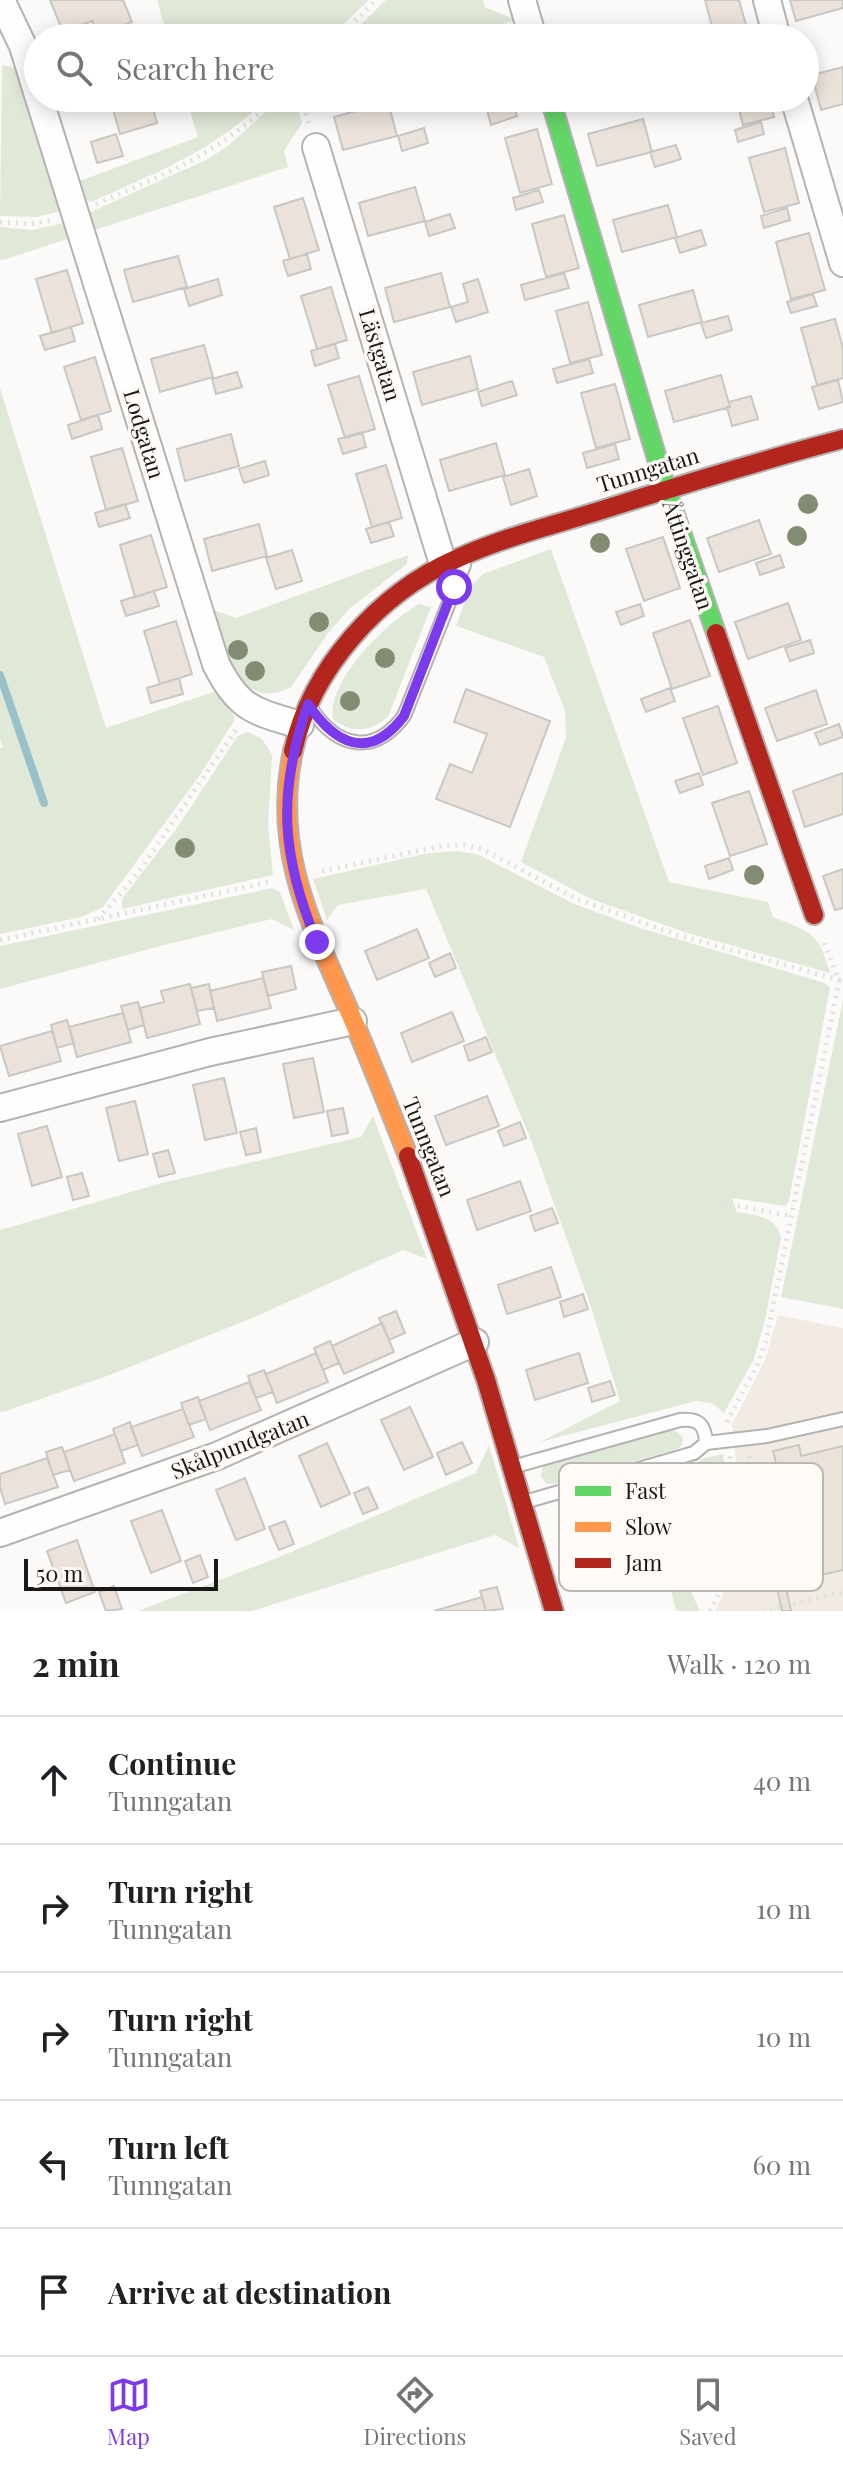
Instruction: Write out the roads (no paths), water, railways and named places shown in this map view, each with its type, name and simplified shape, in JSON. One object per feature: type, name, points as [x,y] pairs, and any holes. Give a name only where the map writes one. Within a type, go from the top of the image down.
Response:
[{"type":"street","name":"Lodgatan","points":[[1,0],[11,50],[24,72]]},
{"type":"street","points":[[522,0],[529,24]]},
{"type":"street","points":[[767,0],[773,24]]},
{"type":"street","name":"Lodgatan","points":[[43,112],[203,626],[227,686],[237,699],[251,709],[304,715]]},
{"type":"street","name":"Åttinggatan","points":[[554,112],[666,489],[814,915]]},
{"type":"street","points":[[798,112],[843,263]]},
{"type":"street","name":"Lästgatan","points":[[316,147],[443,564]]},
{"type":"street","name":"Tunngatan","points":[[554,1611],[514,1466],[444,1251],[353,1021],[300,903],[286,810],[288,781],[304,715],[331,665],[356,632],[403,591],[443,564],[666,489],[843,439]]},
{"type":"street","points":[[0,1108],[210,1052],[353,1021]]},
{"type":"street","name":"Skålpundgatan","points":[[0,1533],[217,1456],[475,1342]]},
{"type":"lane","points":[[304,715],[320,722],[344,741],[360,743],[375,740],[397,726],[404,716],[469,554]]},
{"type":"lane","points":[[514,1466],[680,1420],[693,1419],[702,1424],[706,1443]]},
{"type":"lane","points":[[663,1463],[694,1453],[706,1443],[745,1439],[843,1419]]},
{"type":"lane","points":[[525,1502],[559,1492]]},
{"type":"waterway","points":[[0,675],[44,803]]}]
